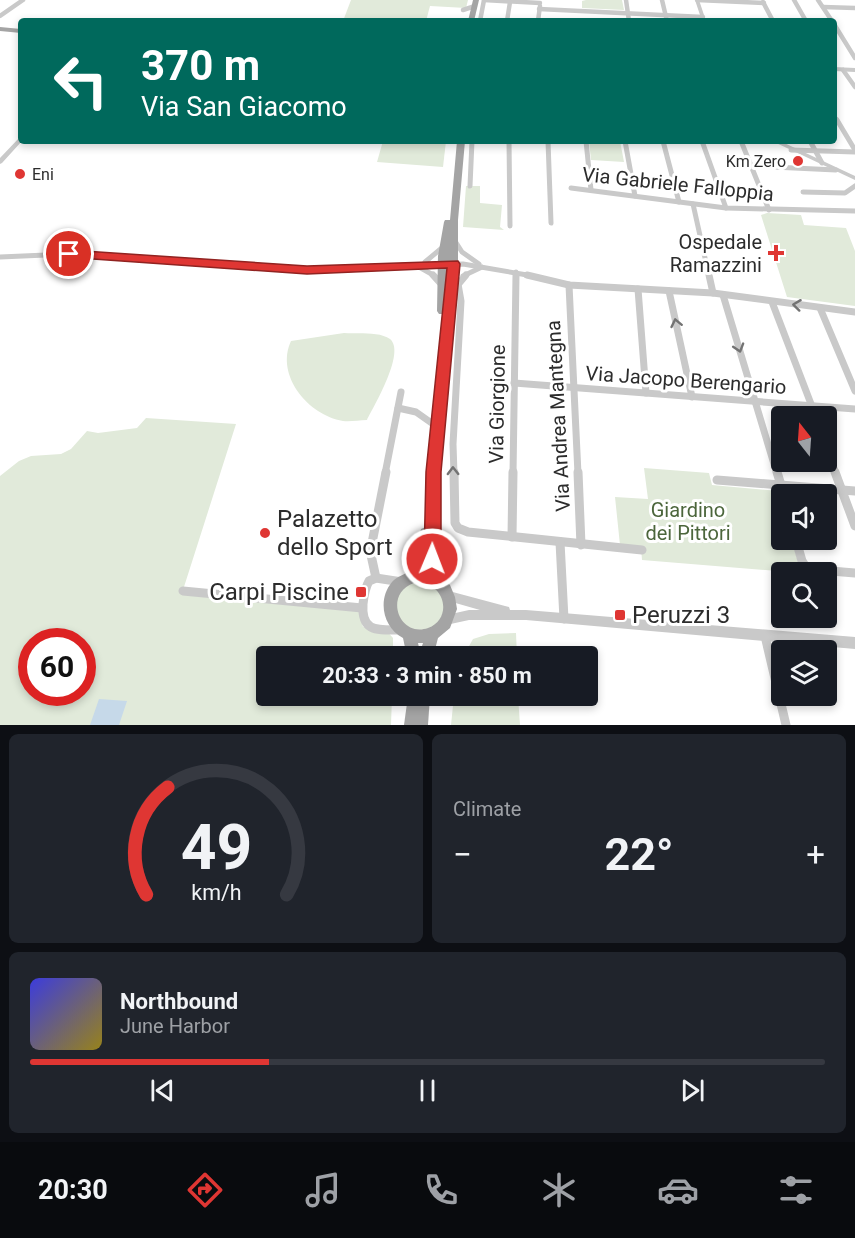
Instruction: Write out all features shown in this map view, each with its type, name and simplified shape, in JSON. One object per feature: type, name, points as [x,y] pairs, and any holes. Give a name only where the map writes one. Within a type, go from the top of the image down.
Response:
[{"type":"main road","points":[[476,18],[480,1]]},
{"type":"main road","points":[[0,29],[18,31]]},
{"type":"main road","points":[[450,241],[456,144]]},
{"type":"main road","points":[[437,581],[432,559],[434,472],[450,288],[448,264],[460,144]]},
{"type":"main road","points":[[410,646],[405,632],[391,615],[390,606],[392,597],[422,558],[425,544],[433,424],[450,288]]},
{"type":"main road","points":[[405,632],[417,636],[432,633],[446,620],[450,606],[449,596],[437,581],[428,576],[407,579]]},
{"type":"main road","points":[[429,646],[432,633]]},
{"type":"main road","points":[[412,725],[414,706]]},
{"type":"main road","points":[[420,725],[422,706]]},
{"type":"street","points":[[0,16],[23,0]]},
{"type":"street","points":[[626,0],[629,18]]},
{"type":"street","points":[[662,0],[666,18]]},
{"type":"street","points":[[704,18],[697,0],[763,2],[771,18]]},
{"type":"street","points":[[794,0],[804,18]]},
{"type":"street","points":[[818,0],[830,18]]},
{"type":"street","points":[[473,18],[465,11],[480,1],[541,2],[538,18]]},
{"type":"street","points":[[507,18],[510,2]]},
{"type":"street","points":[[823,7],[852,8],[855,16]]},
{"type":"street","points":[[539,9],[694,18]]},
{"type":"street","points":[[837,32],[855,58]]},
{"type":"street","points":[[837,69],[855,70]]},
{"type":"street","points":[[843,70],[855,87]]},
{"type":"street","points":[[837,121],[855,151]]},
{"type":"street","points":[[0,162],[18,142]]},
{"type":"street","points":[[470,186],[472,144]]},
{"type":"street","points":[[509,144],[510,226]]},
{"type":"street","points":[[548,144],[551,223]]},
{"type":"street","points":[[586,144],[591,190]]},
{"type":"street","points":[[626,144],[635,196]]},
{"type":"street","points":[[664,144],[679,202]]},
{"type":"street","points":[[703,144],[726,208]]},
{"type":"street","points":[[742,144],[769,210]]},
{"type":"street","points":[[781,144],[855,178]]},
{"type":"street","points":[[812,144],[822,164]]},
{"type":"street","points":[[791,150],[855,151]]},
{"type":"street","points":[[773,167],[836,170]]},
{"type":"street","name":"Via Gabriele Falloppia","points":[[550,186],[557,187]]},
{"type":"street","points":[[803,192],[845,193],[855,186]]},
{"type":"street","name":"Via Gabriele Falloppia","points":[[571,188],[726,208],[855,211]]},
{"type":"street","points":[[693,204],[713,293]]},
{"type":"street","points":[[404,266],[429,261],[450,241],[484,266]]},
{"type":"street","points":[[0,257],[69,254],[307,270],[448,264],[484,266],[569,285],[713,293],[855,312]]},
{"type":"street","points":[[404,266],[428,270],[450,288],[461,301],[453,461],[454,512],[458,528],[468,532],[642,550]]},
{"type":"street","points":[[450,288],[470,271],[484,266]]},
{"type":"street","name":"Via Giorgione","points":[[512,537],[516,272]]},
{"type":"street","name":"Via Andrea Mantegna","points":[[569,285],[581,545]]},
{"type":"street","points":[[638,289],[646,393]]},
{"type":"street","points":[[669,291],[692,397]]},
{"type":"street","points":[[717,480],[782,484],[723,295]]},
{"type":"street","points":[[772,302],[812,406]]},
{"type":"street","points":[[820,308],[855,390]]},
{"type":"street","name":"Via Jacopo Berengario","points":[[514,383],[812,406]]},
{"type":"street","points":[[376,578],[371,555],[372,543],[401,392]]},
{"type":"street","points":[[398,408],[416,411],[433,424]]},
{"type":"street","name":"Via Jacopo Berengario","points":[[837,408],[855,409]]},
{"type":"street","points":[[836,472],[855,526]]},
{"type":"street","points":[[837,489],[855,490]]},
{"type":"street","points":[[560,542],[564,619]]},
{"type":"street","points":[[799,550],[805,567],[811,571],[855,573]]},
{"type":"street","points":[[405,632],[368,627],[363,620],[362,608],[367,583],[376,578],[407,579]]},
{"type":"street","points":[[183,591],[362,608]]},
{"type":"street","points":[[449,596],[479,606],[526,615],[855,643]]},
{"type":"street","points":[[446,620],[469,615],[526,615]]},
{"type":"street","points":[[765,636],[786,725]]},
{"type":"green space","points":[[351,0],[468,0],[466,8],[430,6],[427,18],[344,18]]},
{"type":"green space","points":[[622,0],[624,10],[582,8],[582,1]]},
{"type":"green space","points":[[382,144],[446,144],[443,167],[377,162]]},
{"type":"green space","points":[[589,144],[621,144],[624,162],[591,160]]},
{"type":"green space","points":[[466,186],[480,186],[480,203],[502,205],[500,227],[504,230],[463,227]]},
{"type":"green space","points":[[767,213],[801,215],[804,225],[846,228],[855,251],[855,306],[787,297],[761,215]]},
{"type":"green space","points":[[344,333],[385,336],[394,346],[392,367],[367,420],[343,421],[318,411],[298,392],[287,367],[287,354],[291,341]]},
{"type":"green space","points":[[146,418],[236,424],[183,590],[359,611],[363,627],[385,629],[393,638],[393,646],[256,646],[256,706],[392,706],[391,725],[0,725],[0,476],[19,461],[31,456],[61,454],[71,449],[87,431],[98,433],[137,428]]},
{"type":"green space","name":"Giardino dei Pittori","points":[[644,468],[709,473],[712,485],[771,490],[771,550],[795,550],[798,562],[771,562],[771,571],[642,560],[641,547],[620,545],[615,497],[648,499]]},
{"type":"green space","points":[[415,582],[425,582],[437,589],[444,601],[444,611],[437,623],[425,630],[415,630],[400,619],[396,611],[396,601],[407,586]]},
{"type":"green space","points":[[516,633],[517,646],[469,646],[473,639],[489,634]]},
{"type":"green space","points":[[453,706],[519,706],[520,725],[451,725]]},
{"type":"water","points":[[99,699],[127,701],[119,725],[90,725]]},
{"type":"place","name":"Km Zero","points":[[798,161]]},
{"type":"place","name":"Eni","points":[[20,174]]},
{"type":"place","name":"Ospedale Ramazzini","points":[[776,253]]},
{"type":"place","name":"Palazetto dello Sport","points":[[265,533]]},
{"type":"place","name":"Carpi Piscine","points":[[361,592]]},
{"type":"place","name":"Peruzzi 3","points":[[620,615]]},
{"type":"route","points":[[69,254],[307,270],[454,264],[448,306],[434,472],[432,559]]}]
